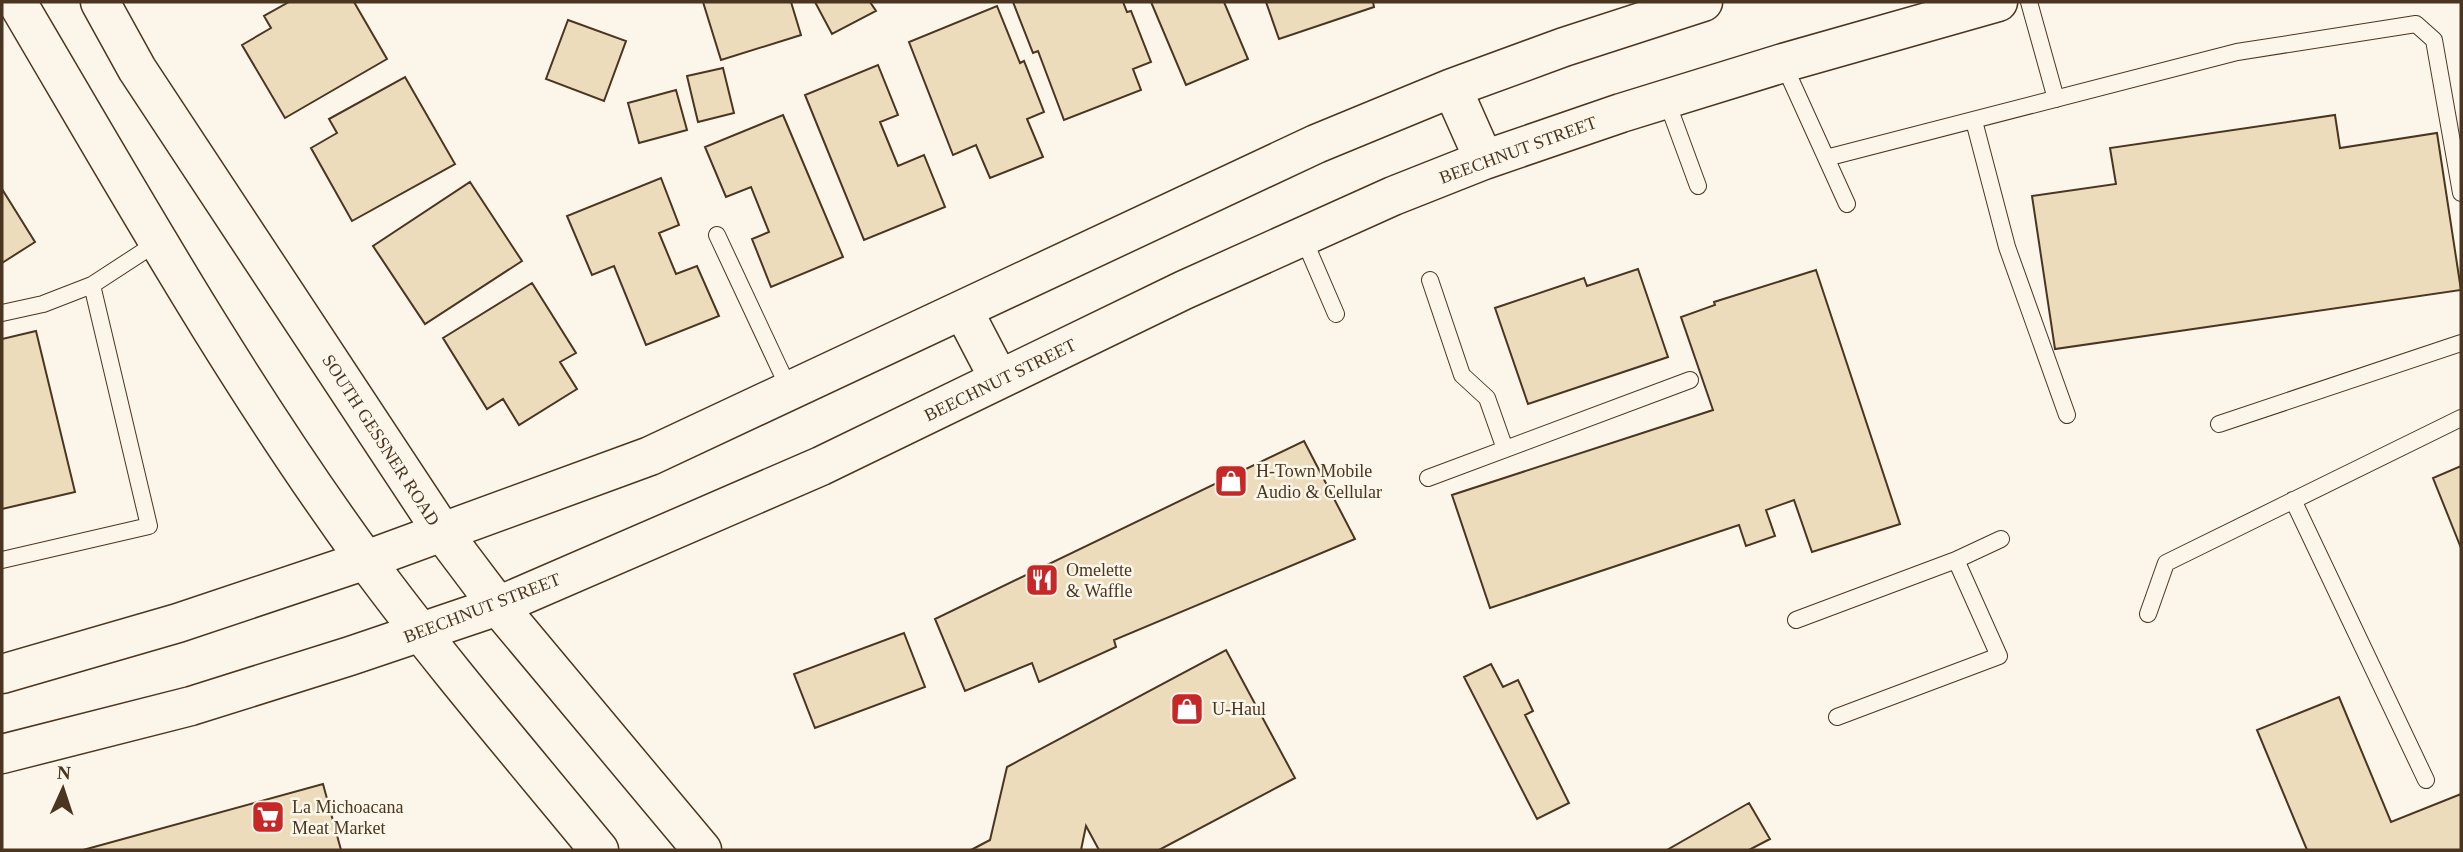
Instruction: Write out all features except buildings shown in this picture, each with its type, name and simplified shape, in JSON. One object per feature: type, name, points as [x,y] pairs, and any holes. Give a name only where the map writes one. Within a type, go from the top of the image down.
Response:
[{"type":"main road","points":[[17,2],[231,363],[366,560],[421,632],[599,850]]},
{"type":"main road","name":"SOUTH GESSNER ROAD","points":[[100,2],[137,69],[443,533],[498,606],[702,850]]},
{"type":"main road","points":[[2,674],[178,623],[366,560],[650,456],[1316,144],[1452,88],[1564,47],[1703,2]]},
{"type":"main road","name":"BEECHNUT STREET","points":[[2,754],[191,706],[498,606],[821,466],[1302,235],[1484,160],[1783,63],[1998,2]]},
{"type":"main road","points":[[1452,88],[1484,160]]},
{"type":"main road","points":[[963,310],[999,379]]},
{"type":"lane","points":[[2029,2],[2056,99]]},
{"type":"lane","points":[[1826,158],[2236,52],[2416,24],[2434,40],[2461,193]]},
{"type":"lane","points":[[1783,63],[1847,204]]},
{"type":"lane","points":[[1666,99],[1698,186]]},
{"type":"lane","points":[[1974,121],[2007,247],[2067,415]]},
{"type":"lane","points":[[718,235],[790,391]]},
{"type":"lane","points":[[1302,235],[1336,314]]},
{"type":"lane","points":[[2,313],[43,304],[92,285],[158,242]]},
{"type":"lane","points":[[1430,280],[1462,376],[1487,398],[1505,449]]},
{"type":"lane","points":[[2,560],[149,526],[92,285]]},
{"type":"lane","points":[[2219,424],[2461,343]]},
{"type":"lane","points":[[1428,478],[1690,380]]},
{"type":"lane","points":[[2148,614],[2166,563],[2461,418]]},
{"type":"lane","points":[[2293,500],[2426,780]]},
{"type":"lane","points":[[1796,620],[1956,561],[2001,538]]},
{"type":"lane","points":[[1838,717],[1999,656],[1956,561]]},
{"type":"place","name":"H-Town Mobile Audio & Cellular","points":[[1231,481]]},
{"type":"place","name":"Omelette & Waffle","points":[[1042,580]]},
{"type":"place","name":"U-Haul","points":[[1187,709]]},
{"type":"place","name":"La Michoacana Meat Market","points":[[268,817]]}]
